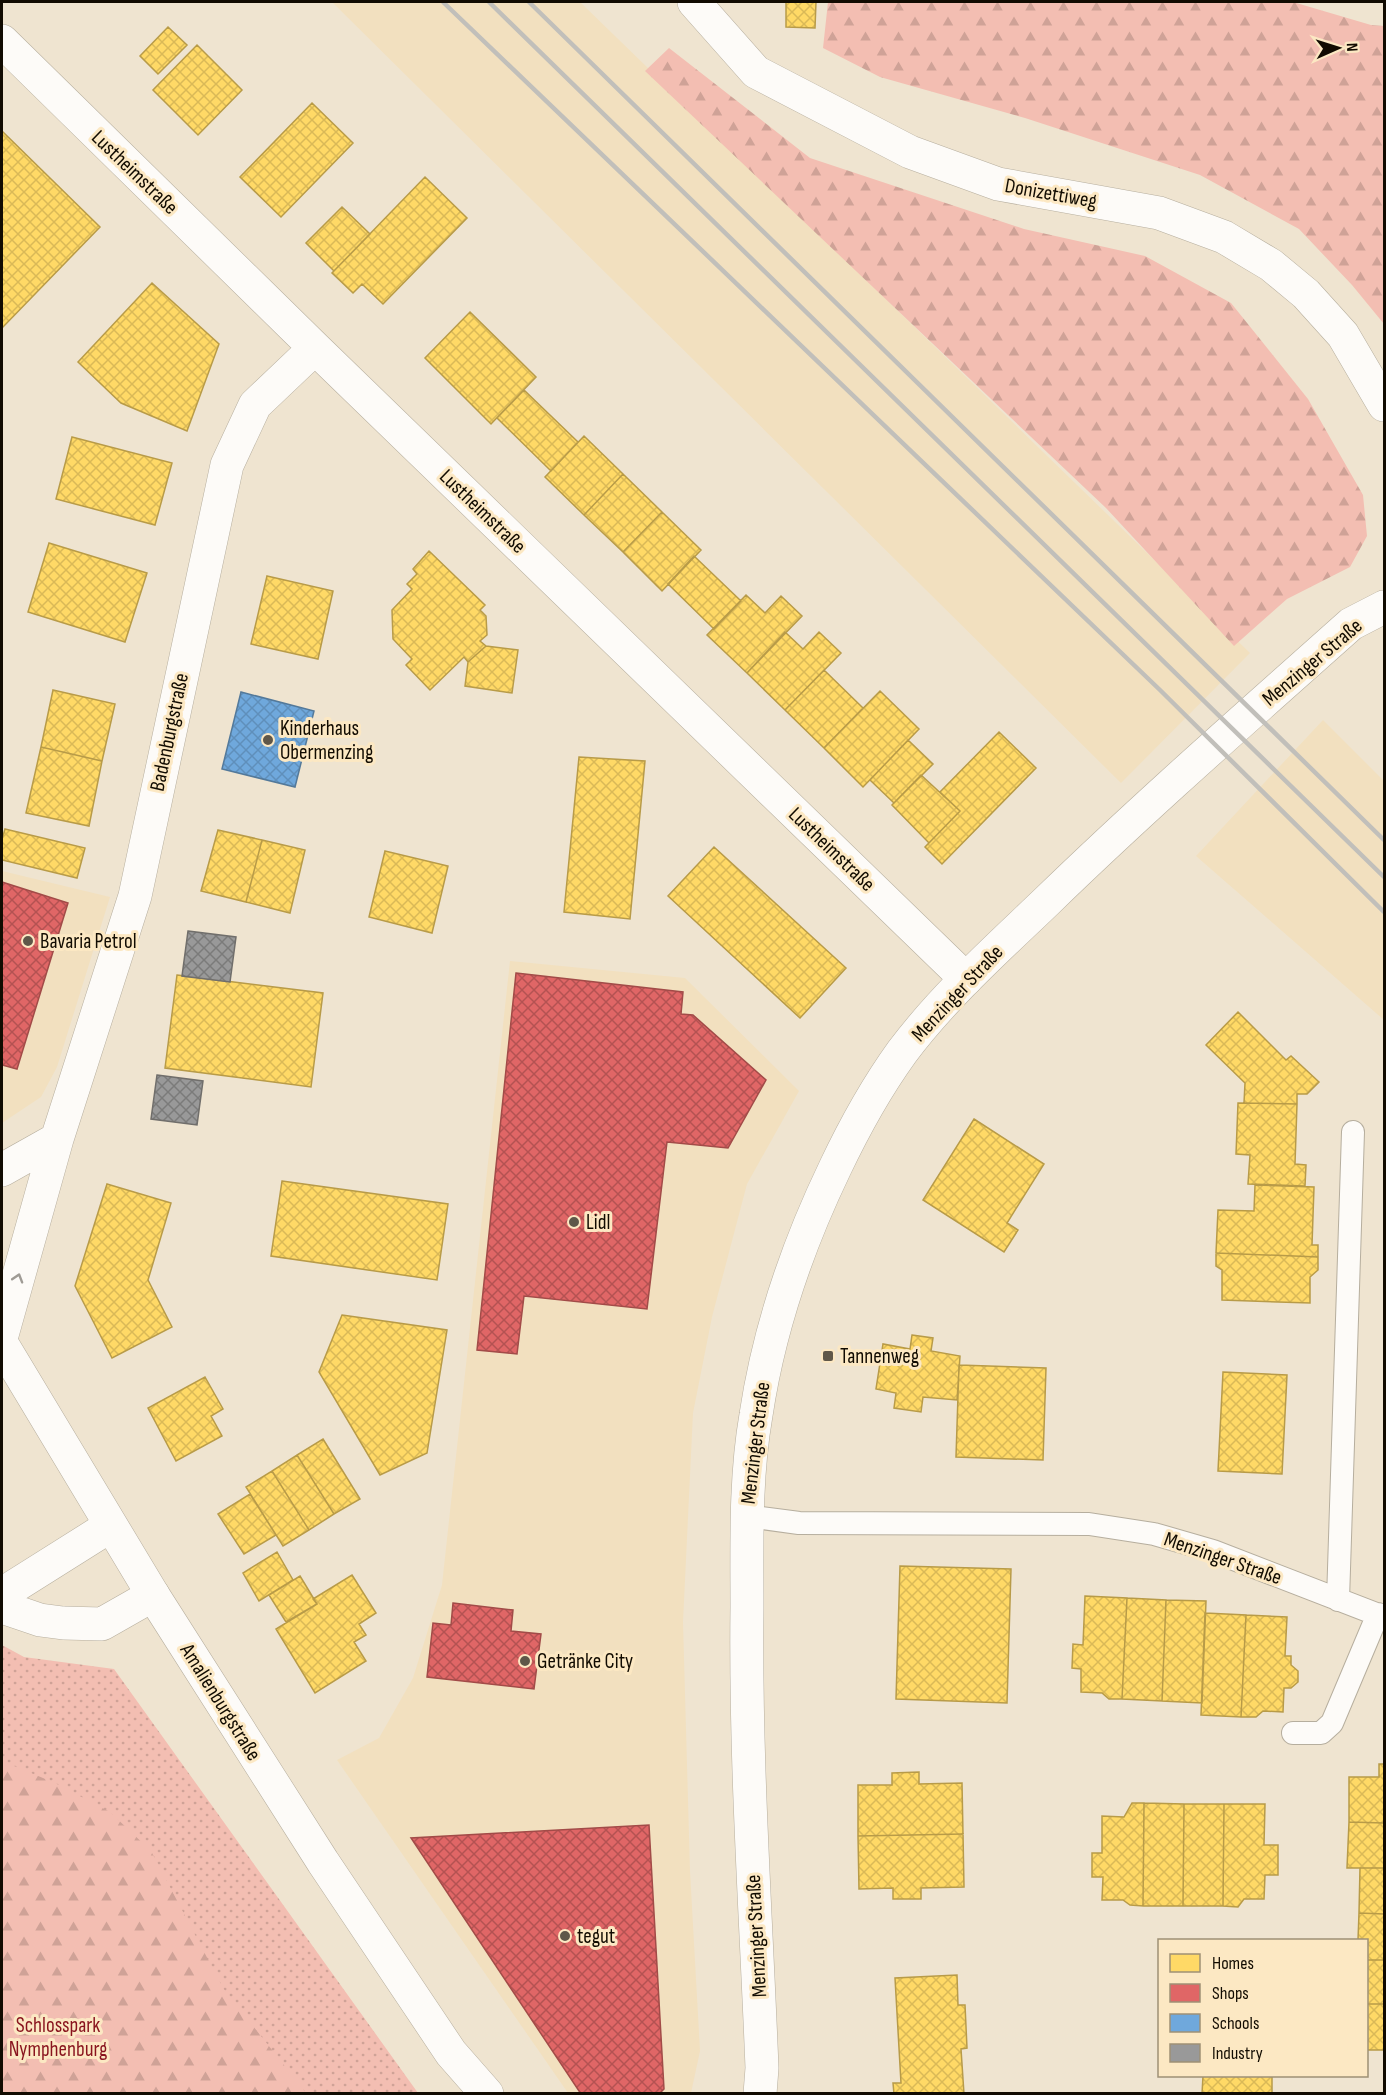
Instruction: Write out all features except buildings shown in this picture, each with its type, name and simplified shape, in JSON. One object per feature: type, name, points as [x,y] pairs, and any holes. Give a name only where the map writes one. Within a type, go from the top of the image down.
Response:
[{"type":"street","name":"Donizettiweg","points":[[694,2],[756,72],[910,152],[998,184],[1159,213],[1224,237],[1271,265],[1306,294],[1343,335],[1384,405]]},
{"type":"street","name":"Lustheimstraße","points":[[2,41],[966,979]]},
{"type":"street","name":"Badenburgstraße","points":[[2,1335],[57,1139],[135,896],[227,465],[255,405],[315,348]]},
{"type":"street","name":"Menzinger Straße","points":[[763,2085],[748,1801],[745,1670],[747,1516],[755,1417],[765,1363],[777,1315],[812,1217],[852,1132],[897,1060],[966,979],[1121,830],[1351,624],[1384,607]]},
{"type":"street","points":[[2,1170],[57,1139]]},
{"type":"street","name":"Amalienburgstraße","points":[[2,1344],[110,1526],[323,1862],[451,2053],[487,2094]]},
{"type":"street","points":[[2,1594],[110,1526]]},
{"type":"street","points":[[2,1607],[40,1620],[102,1624],[153,1595]]},
{"type":"street","name":"Amalienburgstraße","points":[[451,2053],[470,2094]]},
{"type":"lane","points":[[1338,1600],[1353,1132]]},
{"type":"lane","name":"Menzinger Straße","points":[[747,1516],[799,1523],[1100,1526],[1154,1534],[1213,1551],[1381,1616],[1332,1723],[1321,1733],[1293,1733]]},
{"type":"shaded area","points":[[332,2],[580,2],[1250,653],[1121,783]]},
{"type":"shaded area","points":[[1323,720],[1384,781],[1384,1020],[1196,856]]},
{"type":"shaded area","points":[[2,871],[110,897],[57,1067],[41,1097],[2,1123]]},
{"type":"shaded area","points":[[510,961],[685,978],[799,1091],[747,1184],[712,1317],[693,1413],[683,1622],[690,1871],[700,2051],[691,2093],[568,2093],[337,1760],[379,1738],[413,1678],[442,1585]]},
{"type":"green space","points":[[828,2],[1293,2],[1371,25],[1384,26],[1384,324],[1352,285],[1299,229],[1200,175],[1025,118],[880,77],[823,48]]},
{"type":"green space","points":[[669,48],[810,158],[1024,229],[1145,256],[1231,303],[1308,399],[1363,495],[1367,536],[1350,567],[1287,599],[1234,646],[1106,508],[645,71]]},
{"type":"green space","name":"Schlosspark Nymphenburg","points":[[2,1645],[24,1657],[114,1669],[418,2093],[2,2093]]},
{"type":"green space","name":"Schlosspark Nymphenburg","points":[[2,1761],[55,1783],[110,1812],[151,1851],[223,1988],[306,2093],[2,2093]]},
{"type":"railway","points":[[443,2],[1160,690],[1384,912]]},
{"type":"railway","points":[[489,2],[1384,877]]},
{"type":"railway","points":[[529,2],[1384,840]]},
{"type":"place","name":"Kinderhaus Obermenzing","points":[[268,740]]},
{"type":"place","name":"Bavaria Petrol","points":[[28,941]]},
{"type":"place","name":"Lidl","points":[[574,1222]]},
{"type":"place","name":"Tannenweg","points":[[828,1356]]},
{"type":"place","name":"Getränke City","points":[[525,1661]]},
{"type":"place","name":"tegut","points":[[565,1936]]}]
